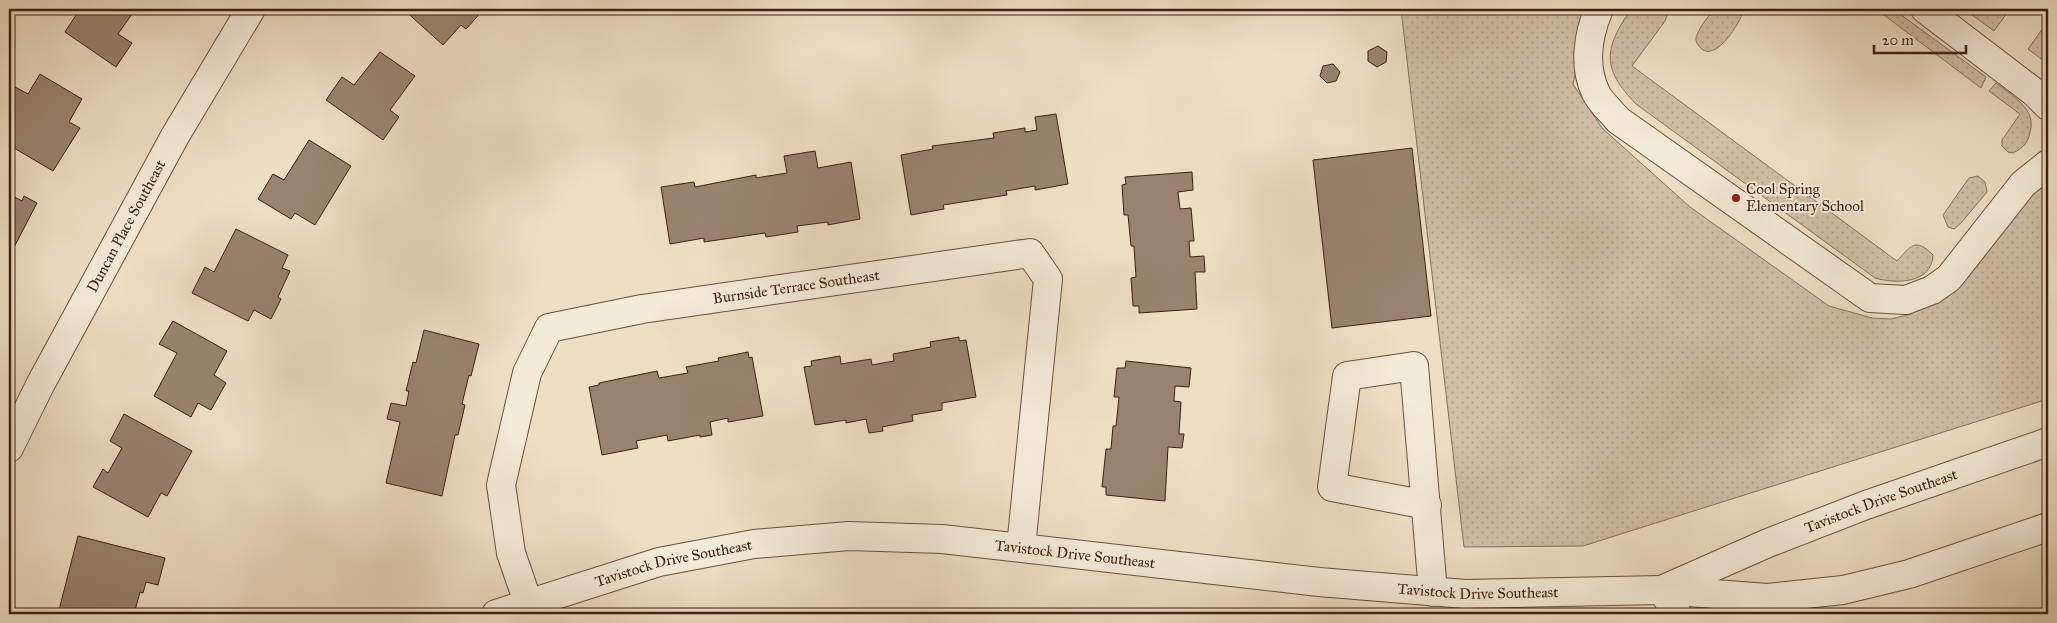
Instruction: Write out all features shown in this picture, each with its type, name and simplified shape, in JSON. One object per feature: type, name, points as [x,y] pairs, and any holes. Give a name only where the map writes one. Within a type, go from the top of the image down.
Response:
[{"type":"street","name":"Duncan Place Southeast","points":[[9,448],[40,385],[171,144],[251,9]]},
{"type":"street","points":[[1599,9],[1588,47],[1590,71],[1596,94],[1618,120],[1870,298],[1906,300],[1932,290],[1949,278],[2023,184],[2048,164]]},
{"type":"street","points":[[1925,9],[2034,92],[2048,106]]},
{"type":"street","name":"Burnside Terrace Southeast","points":[[530,609],[511,553],[501,485],[527,373],[549,328],[642,308],[1030,253],[1048,279],[1022,547]]},
{"type":"street","points":[[1427,505],[1332,487],[1347,376],[1414,366],[1427,505],[1433,592]]},
{"type":"street","name":"Tavistock Drive Southeast","points":[[1659,602],[1768,543],[1857,509],[2048,442]]},
{"type":"street","name":"Tavistock Drive Southeast","points":[[496,614],[530,609],[659,562],[754,544],[849,536],[942,539],[1319,582],[1433,592],[1659,602],[1767,598],[1843,590],[1908,574],[2048,527]]},
{"type":"street","points":[[1659,602],[1677,614]]},
{"type":"shaded area","name":"Cool Spring Elementary School","points":[[1401,9],[1589,9],[1573,84],[1602,128],[1690,207],[1829,306],[1872,318],[1891,319],[1911,314],[1953,289],[2032,192],[2045,185],[2048,186],[2048,399],[1583,546],[1464,547]]},
{"type":"shaded area","points":[[1631,9],[1667,9],[1668,13],[1665,21],[1632,66],[1897,261],[1906,251],[1914,246],[1922,246],[1927,249],[1933,255],[1931,265],[1926,272],[1920,277],[1911,280],[1893,281],[1875,278],[1636,104],[1617,80],[1610,58],[1615,36]]},
{"type":"shaded area","points":[[1714,9],[1742,9],[1743,12],[1725,41],[1711,51],[1705,51],[1698,45],[1696,38],[1702,25]]},
{"type":"shaded area","points":[[1876,9],[1893,9],[1986,77],[1981,88]]},
{"type":"shaded area","points":[[1964,9],[2010,9],[1994,31]]},
{"type":"shaded area","points":[[2048,21],[2048,64],[2028,49]]},
{"type":"shaded area","points":[[1996,83],[2016,98],[2030,116],[2031,124],[2028,139],[2022,147],[2013,153],[2008,152],[2002,146],[2002,140],[2020,114],[1989,91]]},
{"type":"shaded area","points":[[1978,176],[1985,182],[1987,192],[1961,223],[1954,229],[1948,227],[1943,215],[1969,178]]},
{"type":"building","points":[[80,9],[131,9],[134,11],[118,34],[132,43],[116,67],[65,32]]},
{"type":"building","points":[[403,9],[484,9],[466,29],[461,25],[443,45]]},
{"type":"building","points":[[1378,46],[1387,52],[1386,62],[1377,67],[1368,61],[1368,51]]},
{"type":"building","points":[[380,52],[415,76],[390,110],[399,117],[383,140],[326,100],[342,77],[354,85]]},
{"type":"building","points":[[1333,64],[1340,72],[1336,81],[1327,83],[1320,76],[1323,66]]},
{"type":"building","points":[[40,74],[82,99],[69,122],[80,128],[53,171],[9,145],[9,98],[15,87],[28,94]]},
{"type":"building","points":[[1056,114],[1068,184],[1035,190],[1035,186],[1006,191],[1007,195],[943,205],[944,209],[911,215],[901,155],[933,149],[932,146],[994,138],[993,133],[1025,128],[1025,132],[1037,130],[1035,117]]},
{"type":"building","points":[[309,140],[351,166],[315,225],[295,213],[291,219],[258,199],[273,174],[284,180]]},
{"type":"building","points":[[1412,148],[1431,316],[1332,328],[1313,160]]},
{"type":"building","points":[[815,151],[818,168],[851,162],[860,219],[828,225],[828,222],[797,226],[798,232],[766,237],[765,233],[704,242],[704,238],[670,244],[661,187],[694,182],[695,187],[756,175],[756,178],[787,173],[784,156]]},
{"type":"building","points":[[1192,172],[1193,190],[1178,192],[1180,209],[1191,208],[1194,241],[1189,241],[1190,257],[1204,256],[1205,272],[1195,272],[1197,309],[1139,313],[1139,306],[1133,306],[1131,278],[1136,277],[1134,246],[1131,246],[1128,215],[1124,215],[1122,185],[1126,184],[1125,177]]},
{"type":"building","points":[[9,194],[22,201],[24,196],[37,203],[9,257]]},
{"type":"building","points":[[236,229],[288,255],[282,268],[290,271],[278,297],[281,299],[271,319],[254,310],[248,321],[192,293],[205,267],[214,272]]},
{"type":"building","points":[[173,321],[227,351],[214,375],[226,383],[211,410],[198,403],[191,417],[154,396],[177,353],[159,344]]},
{"type":"building","points":[[424,330],[479,344],[471,376],[469,375],[462,404],[465,405],[458,435],[455,435],[442,496],[386,483],[400,422],[387,419],[391,403],[406,406],[409,391],[406,391],[413,362],[416,363]]},
{"type":"building","points":[[959,337],[959,341],[966,340],[976,397],[942,403],[942,410],[912,415],[913,421],[882,427],[883,431],[869,433],[866,419],[846,423],[846,420],[815,425],[804,367],[812,366],[811,361],[840,356],[841,364],[871,359],[872,365],[894,361],[893,354],[931,347],[930,342]]},
{"type":"building","points":[[748,352],[749,358],[752,357],[763,416],[728,422],[728,418],[710,422],[712,435],[700,437],[700,435],[668,441],[667,435],[636,441],[638,448],[602,455],[589,387],[599,385],[599,383],[657,371],[659,378],[688,373],[686,367],[719,361],[718,358]]},
{"type":"building","points":[[1126,361],[1191,368],[1189,387],[1175,386],[1174,401],[1181,402],[1179,434],[1184,434],[1182,448],[1168,447],[1165,501],[1106,495],[1106,487],[1102,487],[1106,449],[1111,449],[1113,426],[1116,426],[1119,397],[1114,397],[1117,368],[1125,368]]},
{"type":"building","points":[[124,414],[192,451],[167,496],[161,493],[148,517],[93,487],[103,469],[108,473],[122,448],[110,441]]},
{"type":"building","points":[[78,536],[165,558],[158,585],[146,582],[143,593],[140,592],[134,614],[122,611],[121,614],[58,614]]},
{"type":"place","name":"Cool Spring Elementary School","points":[[1736,198]]}]
